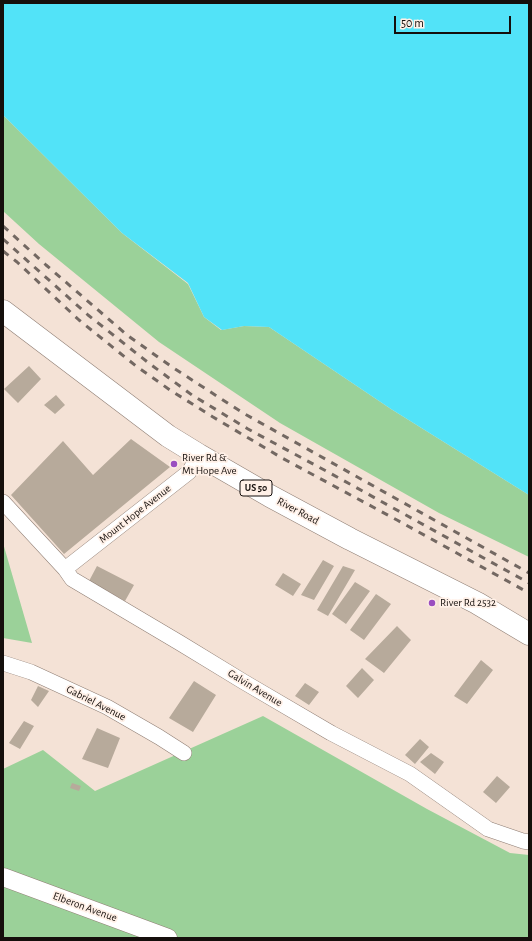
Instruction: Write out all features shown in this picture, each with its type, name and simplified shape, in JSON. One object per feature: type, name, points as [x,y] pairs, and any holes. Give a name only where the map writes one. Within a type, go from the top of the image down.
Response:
[{"type":"main road","name":"River Road","points":[[3,311],[168,436],[270,496],[350,539],[477,603],[529,634]]},
{"type":"street","name":"Mount Hope Avenue","points":[[65,569],[189,472],[199,455]]},
{"type":"street","name":"Galvin Avenue","points":[[3,502],[65,569],[72,579],[331,733],[410,774],[488,829],[529,842]]},
{"type":"street","name":"Gabriel Avenue","points":[[3,663],[31,672],[107,708],[184,753]]},
{"type":"street","name":"Elberon Avenue","points":[[3,877],[168,938]]},
{"type":"green space","points":[[3,115],[122,233],[188,284],[204,317],[221,330],[244,326],[269,327],[391,409],[529,495],[529,557],[439,513],[280,423],[159,342],[39,244],[3,211]]},
{"type":"green space","points":[[3,543],[32,643],[3,638]]},
{"type":"green space","points":[[263,716],[427,809],[510,853],[529,855],[529,938],[3,938],[3,769],[43,750],[95,791]]},
{"type":"water","points":[[3,3],[529,3],[529,495],[391,409],[269,327],[244,326],[222,330],[204,317],[188,283],[122,233],[3,115]]},
{"type":"building","points":[[29,366],[41,379],[18,403],[4,389]]},
{"type":"building","points":[[56,395],[65,405],[55,414],[44,405]]},
{"type":"building","points":[[131,439],[170,467],[64,554],[11,495],[63,441],[93,475]]},
{"type":"building","points":[[323,560],[334,566],[314,600],[301,595]]},
{"type":"building","points":[[97,566],[134,585],[125,601],[89,581]]},
{"type":"building","points":[[343,566],[355,570],[328,616],[317,610]]},
{"type":"building","points":[[283,573],[301,584],[293,596],[275,585]]},
{"type":"building","points":[[355,582],[370,591],[346,624],[332,614]]},
{"type":"building","points":[[376,594],[391,604],[364,640],[350,630]]},
{"type":"building","points":[[397,626],[411,640],[384,673],[365,659]]},
{"type":"building","points":[[481,660],[493,670],[467,704],[454,696]]},
{"type":"building","points":[[362,668],[374,680],[358,698],[346,686]]},
{"type":"building","points":[[194,681],[216,695],[193,732],[169,718]]},
{"type":"building","points":[[305,683],[319,692],[309,705],[295,696]]},
{"type":"building","points":[[38,686],[49,691],[38,707],[31,700]]},
{"type":"building","points":[[24,721],[34,726],[20,749],[9,743]]},
{"type":"building","points":[[97,728],[120,738],[108,768],[82,759]]},
{"type":"building","points":[[420,739],[429,747],[415,764],[405,755]]},
{"type":"building","points":[[431,753],[444,762],[435,774],[420,762]]},
{"type":"building","points":[[497,776],[510,787],[496,803],[483,792]]},
{"type":"building","points":[[72,783],[81,786],[79,791],[70,788]]},
{"type":"railway","points":[[3,226],[127,335],[172,367],[243,413],[529,573]]},
{"type":"railway","points":[[3,239],[88,315],[192,395],[248,429],[529,583]]},
{"type":"railway","points":[[3,251],[17,262],[79,320],[136,366],[170,390],[282,458],[529,593]]},
{"type":"place","name":"River Rd & Mt Hope Ave","points":[[174,464]]},
{"type":"place","name":"River Rd 2532","points":[[432,603]]}]
